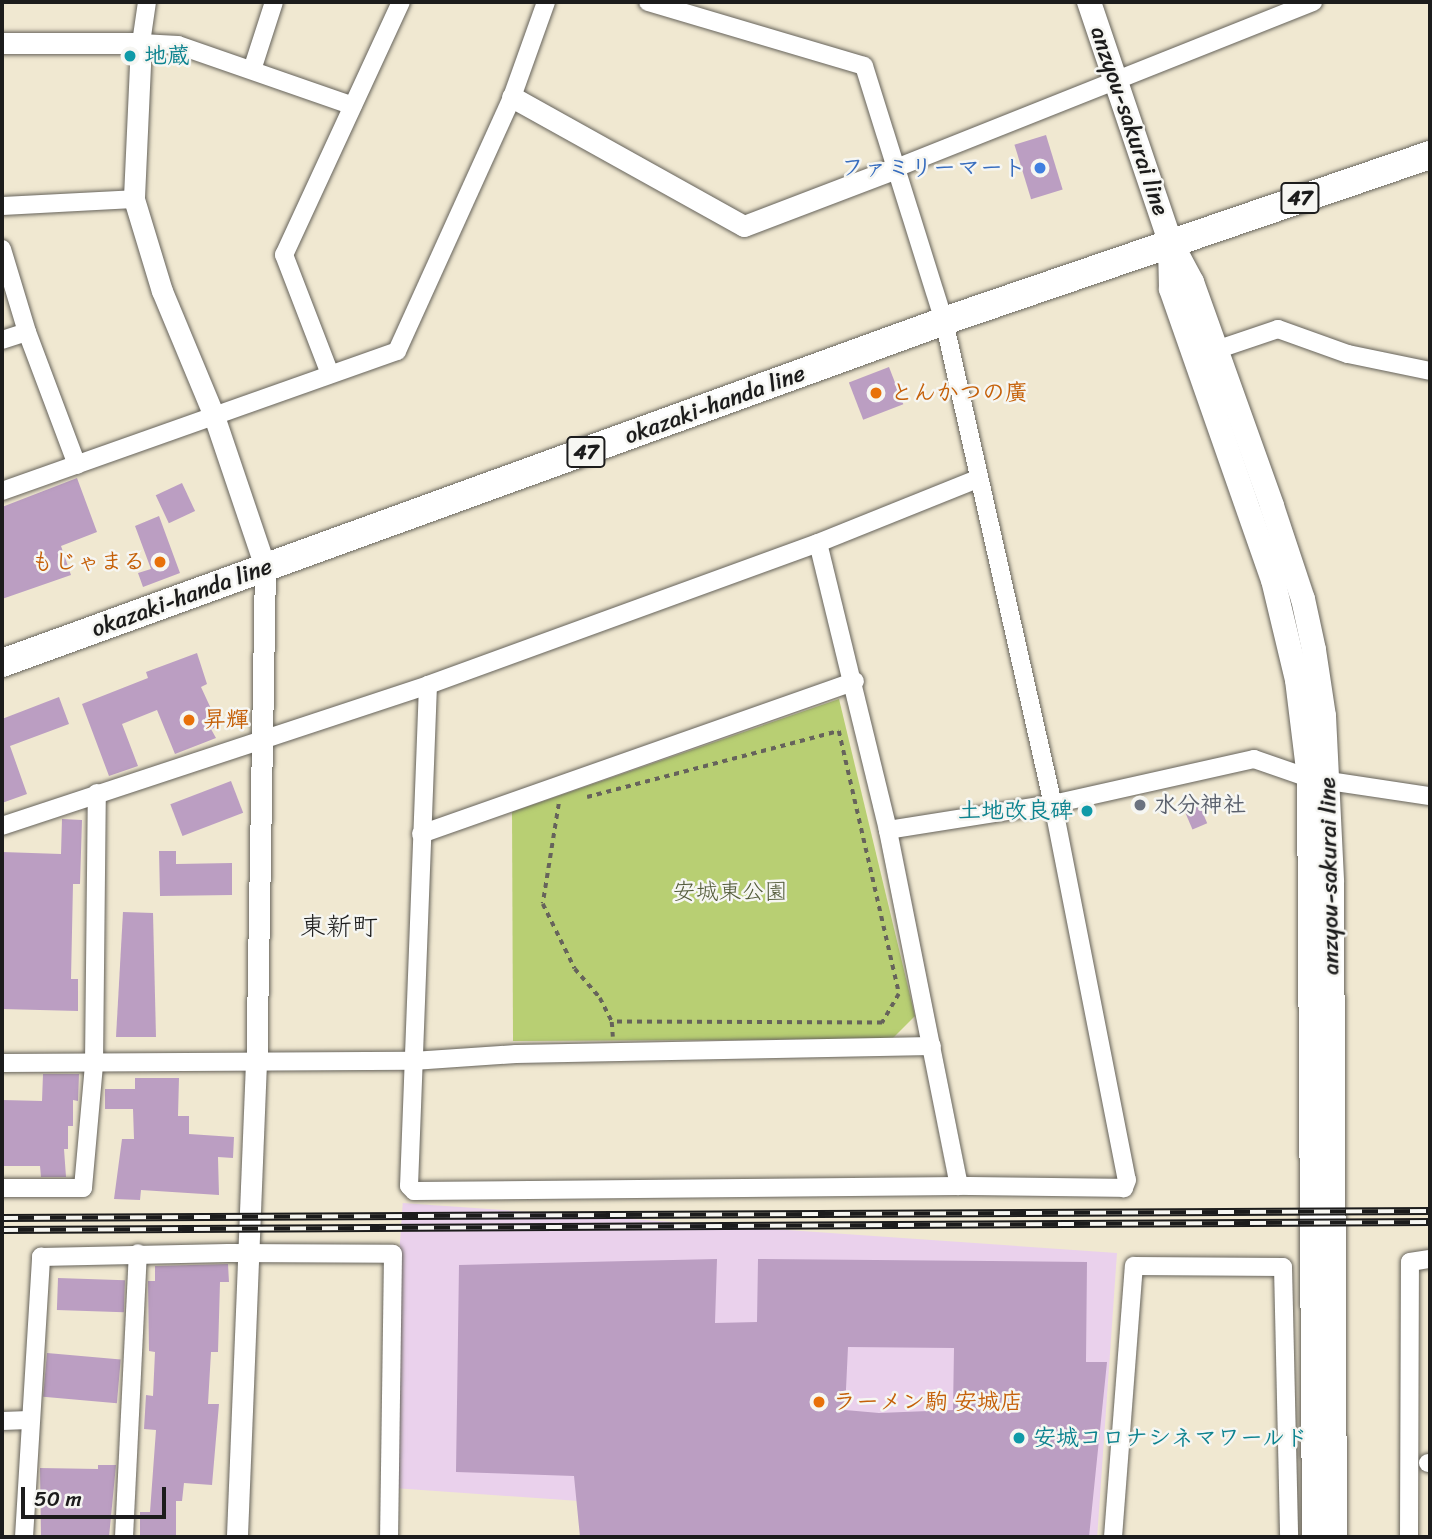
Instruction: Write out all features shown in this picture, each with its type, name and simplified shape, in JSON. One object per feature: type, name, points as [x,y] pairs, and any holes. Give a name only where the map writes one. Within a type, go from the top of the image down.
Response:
[{"type":"main road","name":"anzyou-sakurai line","points":[[1089,2],[1170,241],[1171,289],[1205,354],[1273,580],[1319,780],[1335,1537]]},
{"type":"main road","name":"okazaki-handa line","points":[[2,663],[944,321],[1109,267],[1170,241],[1430,155]]},
{"type":"main road","name":"anzyou-sakurai line","points":[[1314,1537],[1319,780]]},
{"type":"street","points":[[147,2],[141,43],[134,199],[162,291],[215,416],[265,567],[265,741],[256,1062],[237,1537]]},
{"type":"street","points":[[252,70],[274,2]]},
{"type":"street","points":[[330,374],[284,255],[401,2]]},
{"type":"street","points":[[2,491],[397,351],[512,97],[546,2]]},
{"type":"street","points":[[428,685],[409,1186],[420,1194],[959,1186],[1124,1188],[1127,1180],[1054,804],[977,479],[944,321],[864,66],[648,2]]},
{"type":"street","points":[[512,97],[744,226],[1313,2]]},
{"type":"street","points":[[2,43],[178,45],[353,106]]},
{"type":"street","points":[[2,206],[134,199]]},
{"type":"street","points":[[2,249],[27,332],[77,465]]},
{"type":"street","points":[[1205,354],[1278,329],[1348,354],[1430,371]]},
{"type":"street","points":[[2,340],[27,332]]},
{"type":"street","points":[[2,826],[428,685],[818,543],[977,479]]},
{"type":"street","points":[[818,543],[855,681],[888,830],[959,1186]]},
{"type":"street","points":[[421,834],[556,785],[618,767],[855,681]]},
{"type":"street","points":[[888,830],[1054,804],[1254,758],[1319,780],[1430,796]]},
{"type":"street","points":[[2,1188],[83,1188],[94,1064],[97,793]]},
{"type":"street","points":[[2,1063],[413,1061],[932,1046]]},
{"type":"street","points":[[124,1537],[138,1254]]},
{"type":"street","points":[[24,1537],[41,1257],[138,1254],[393,1254],[389,1537]]},
{"type":"street","points":[[1409,1537],[1410,1262],[1430,1259]]},
{"type":"street","points":[[1113,1537],[1134,1266],[1283,1267],[1289,1537]]},
{"type":"street","points":[[2,1421],[29,1420]]},
{"type":"path","points":[[585,797],[839,731],[899,995],[882,1023],[612,1022]]},
{"type":"path","points":[[556,785],[559,804],[542,904],[575,969],[600,998],[612,1022],[613,1054]]},
{"type":"path","points":[[559,804],[572,801]]},
{"type":"shaded area","points":[[403,1203],[1117,1253],[1097,1537],[383,1487]]},
{"type":"green space","name":"安城東公園","points":[[839,699],[915,1016],[892,1039],[513,1041],[512,812]]},
{"type":"building","points":[[1046,135],[1063,190],[1031,199],[1014,145]]},
{"type":"building","points":[[889,367],[903,404],[863,420],[849,382]]},
{"type":"building","points":[[77,478],[97,532],[61,546],[71,575],[2,599],[2,507]]},
{"type":"building","points":[[182,483],[195,511],[169,523],[156,495]]},
{"type":"building","points":[[159,516],[180,573],[143,587],[138,573],[151,569],[135,526]]},
{"type":"building","points":[[197,653],[207,684],[201,687],[219,726],[211,729],[216,738],[175,754],[157,710],[122,724],[138,766],[109,776],[82,704],[148,678],[146,672]]},
{"type":"building","points":[[59,697],[69,724],[10,746],[27,794],[2,803],[2,719]]},
{"type":"building","points":[[231,781],[243,813],[183,836],[170,804]]},
{"type":"building","points":[[1199,804],[1207,823],[1192,830],[1184,810]]},
{"type":"building","points":[[62,819],[82,820],[80,884],[73,884],[71,979],[78,979],[78,1011],[2,1009],[2,852],[61,854]]},
{"type":"building","points":[[159,851],[176,851],[176,864],[232,863],[232,895],[160,896]]},
{"type":"building","points":[[123,912],[153,913],[156,1037],[116,1037]]},
{"type":"building","points":[[43,1074],[79,1074],[78,1101],[73,1100],[73,1126],[68,1126],[68,1149],[64,1149],[66,1177],[41,1177],[40,1166],[2,1166],[2,1100],[42,1101]]},
{"type":"building","points":[[135,1078],[179,1078],[178,1116],[189,1116],[189,1134],[234,1137],[233,1158],[218,1157],[219,1195],[141,1190],[140,1200],[114,1199],[122,1139],[134,1139],[133,1109],[105,1109],[105,1089],[135,1089]]},
{"type":"building","points":[[717,1259],[715,1323],[757,1322],[758,1259],[1087,1262],[1086,1362],[1107,1362],[1089,1537],[580,1537],[574,1476],[456,1472],[459,1265]],"holes":[[[848,1347],[954,1348],[953,1410],[879,1413],[845,1410]]]},
{"type":"building","points":[[228,1264],[229,1282],[220,1282],[218,1352],[211,1352],[208,1404],[219,1404],[212,1485],[184,1483],[182,1501],[176,1501],[176,1537],[140,1537],[140,1512],[150,1512],[156,1430],[144,1429],[146,1395],[153,1396],[155,1352],[149,1351],[148,1281],[155,1281],[155,1266]]},
{"type":"building","points":[[58,1278],[125,1280],[124,1312],[57,1310]]},
{"type":"building","points":[[47,1353],[121,1359],[117,1403],[43,1397]]},
{"type":"building","points":[[98,1465],[116,1465],[109,1537],[41,1537],[40,1468],[98,1469]]},
{"type":"railway","points":[[2,1218],[1430,1211]]},
{"type":"railway","points":[[2,1230],[1430,1222]]},
{"type":"place","name":"地蔵","points":[[130,56]]},
{"type":"place","name":"ファミリーマート","points":[[1040,168]]},
{"type":"place","name":"とんかつの廣","points":[[876,393]]},
{"type":"place","name":"もじゃまる","points":[[160,562]]},
{"type":"place","name":"昇輝","points":[[189,720]]},
{"type":"place","name":"水分神社","points":[[1140,805]]},
{"type":"place","name":"土地改良碑","points":[[1087,811]]},
{"type":"place","name":"ラーメン駒 安城店","points":[[819,1402]]},
{"type":"place","name":"安城コロナシネマワールド","points":[[1019,1438]]},
{"type":"district","name":"東新町","points":[[339,927]]}]
